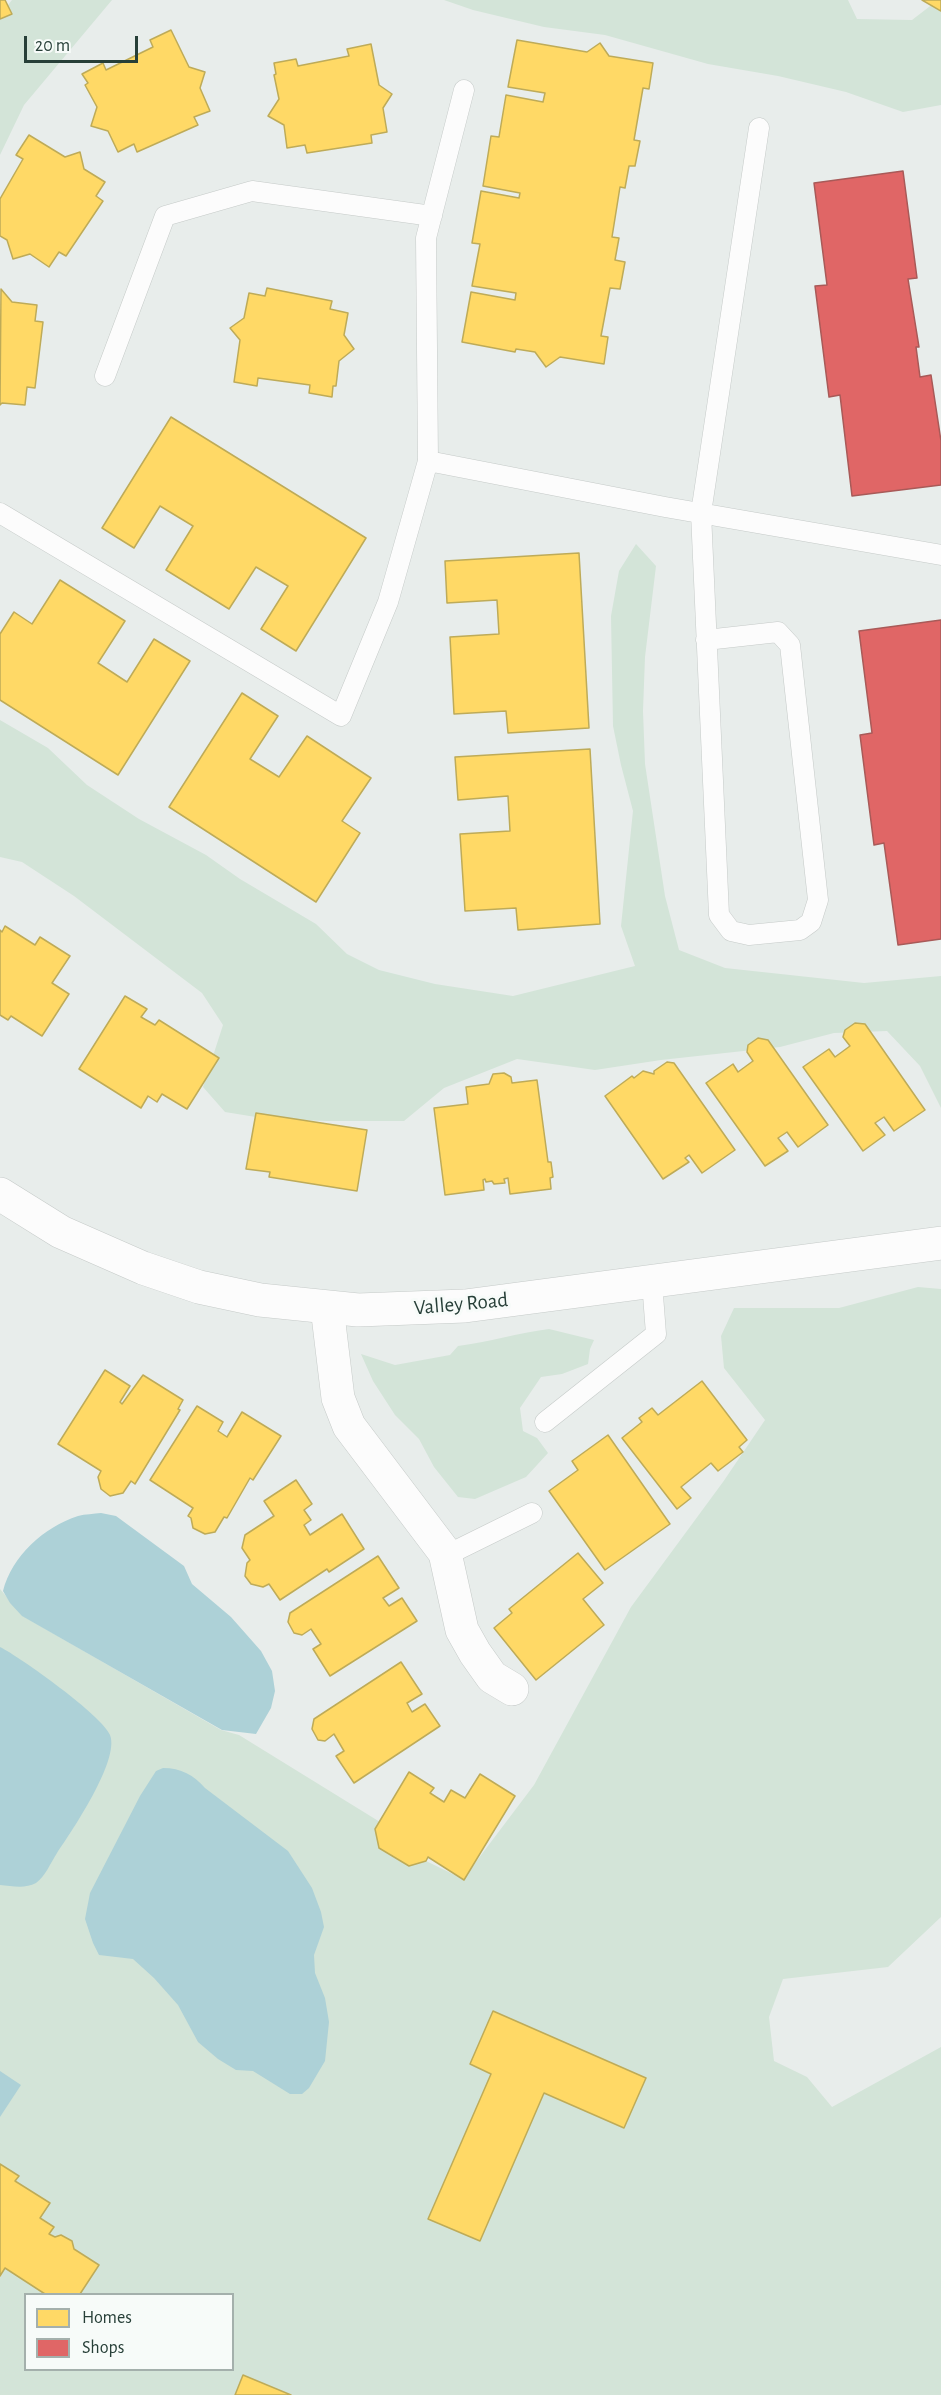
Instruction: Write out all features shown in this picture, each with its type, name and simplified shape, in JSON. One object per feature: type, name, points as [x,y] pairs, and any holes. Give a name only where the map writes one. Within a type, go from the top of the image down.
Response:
[{"type":"street","name":"Valley Road","points":[[0,1194],[61,1232],[142,1268],[200,1287],[260,1300],[358,1310],[465,1306],[941,1243]]},
{"type":"street","points":[[327,1307],[338,1398],[349,1426],[418,1516],[445,1556],[462,1630],[475,1653],[492,1677],[513,1689]]},
{"type":"lane","points":[[0,513],[341,716],[388,602],[428,461],[426,238],[464,90]]},
{"type":"lane","points":[[706,640],[778,632],[790,645],[818,900],[811,922],[800,930],[749,935],[730,931],[719,915],[706,640],[701,513],[759,128]]},
{"type":"lane","points":[[105,376],[165,216],[252,191],[432,216]]},
{"type":"lane","points":[[428,461],[701,513],[941,555]]},
{"type":"lane","points":[[545,1422],[656,1334],[652,1282]]},
{"type":"lane","points":[[445,1556],[532,1513]]},
{"type":"green space","points":[[12,0],[112,0],[24,105],[0,155],[0,15]]},
{"type":"green space","points":[[444,0],[848,0],[857,19],[912,20],[941,0],[941,105],[903,112],[846,92],[778,76],[708,64],[605,35],[544,27],[473,10]]},
{"type":"green space","points":[[636,544],[656,566],[645,657],[643,711],[645,764],[665,896],[679,950],[725,968],[864,983],[941,976],[941,1108],[920,1066],[887,1031],[834,1033],[780,1047],[595,1070],[517,1059],[444,1088],[404,1121],[268,1119],[225,1112],[203,1087],[223,1025],[202,993],[74,896],[22,862],[0,857],[0,720],[48,748],[87,785],[139,819],[206,855],[240,879],[316,924],[347,954],[379,970],[435,984],[513,996],[635,966],[621,926],[633,811],[613,726],[611,616],[619,571]]},
{"type":"green space","points":[[918,1287],[941,1289],[941,1917],[888,1967],[783,1979],[769,2017],[774,2061],[807,2077],[832,2107],[941,2047],[941,2395],[0,2395],[0,1589],[23,1616],[221,1730],[239,1735],[380,1822],[375,1829],[380,1848],[409,1866],[426,1861],[463,1879],[534,1785],[631,1607],[723,1482],[765,1420],[724,1368],[721,1336],[734,1308],[839,1308]]},
{"type":"green space","points":[[549,1329],[594,1340],[588,1364],[562,1374],[541,1377],[520,1408],[523,1431],[537,1438],[548,1453],[526,1477],[475,1499],[458,1497],[434,1467],[419,1439],[395,1415],[373,1381],[361,1354],[395,1365],[450,1355],[458,1346]]},
{"type":"water","points":[[101,1513],[116,1516],[184,1566],[192,1584],[231,1617],[261,1651],[272,1671],[275,1691],[271,1708],[256,1734],[222,1730],[22,1616],[10,1603],[3,1591],[7,1578],[31,1544],[65,1521],[81,1515]]},
{"type":"water","points":[[0,1647],[25,1662],[77,1701],[104,1726],[110,1735],[111,1746],[108,1761],[102,1778],[83,1813],[42,1877],[36,1883],[23,1887],[0,1885]]},
{"type":"water","points":[[163,1768],[176,1769],[192,1776],[288,1851],[312,1888],[324,1927],[314,1955],[315,1973],[325,1998],[329,2022],[325,2061],[309,2088],[302,2094],[290,2094],[253,2071],[236,2070],[218,2059],[198,2042],[178,2005],[154,1978],[133,1959],[99,1955],[93,1943],[85,1919],[90,1893],[140,1796],[156,1771]]},
{"type":"water","points":[[0,2071],[21,2085],[0,2117]]},
{"type":"building: Homes","points":[[0,0],[5,0],[12,14],[0,19]]},
{"type":"building: Homes","points":[[922,0],[941,0],[941,11]]},
{"type":"building: Homes","points":[[171,30],[189,67],[205,72],[200,88],[210,111],[194,117],[198,125],[137,152],[134,144],[118,152],[108,131],[91,126],[97,107],[85,85],[88,83],[82,74],[103,63],[106,70],[153,47],[150,40]]},
{"type":"building: Homes","points":[[517,40],[587,52],[600,43],[609,56],[653,63],[649,89],[643,88],[634,140],[640,141],[635,166],[629,166],[625,188],[620,187],[612,237],[619,238],[615,260],[625,262],[620,289],[610,288],[601,336],[608,337],[604,364],[560,357],[546,367],[535,352],[516,349],[515,352],[462,342],[471,292],[515,300],[516,293],[472,286],[480,244],[472,243],[481,191],[519,198],[520,193],[483,186],[491,136],[499,137],[506,95],[543,102],[545,93],[508,87]]},
{"type":"building: Homes","points":[[371,44],[379,85],[392,94],[383,108],[387,132],[371,135],[372,143],[307,153],[305,145],[287,148],[284,125],[268,116],[279,99],[274,63],[296,59],[298,66],[349,56],[347,49]]},
{"type":"building: Homes","points":[[29,135],[65,157],[80,152],[84,169],[105,182],[96,196],[103,201],[66,256],[59,252],[49,267],[30,254],[13,259],[7,240],[0,236],[0,199],[23,159],[16,155]]},
{"type":"building: Homes","points":[[267,288],[332,301],[330,309],[348,313],[344,335],[354,349],[339,361],[336,386],[333,386],[332,397],[309,393],[310,385],[258,378],[257,386],[234,382],[240,340],[230,328],[244,318],[249,293],[265,296]]},
{"type":"building: Homes","points":[[1,289],[12,302],[37,305],[35,321],[43,322],[35,388],[27,387],[25,405],[2,403],[0,405]]},
{"type":"building: Homes","points":[[171,417],[366,538],[296,651],[261,629],[288,586],[256,567],[229,609],[166,570],[193,526],[160,506],[134,548],[102,528]]},
{"type":"building: Homes","points":[[579,553],[589,728],[508,733],[506,711],[454,714],[450,637],[499,634],[497,600],[447,603],[445,561]]},
{"type":"building: Homes","points":[[60,580],[125,621],[98,663],[127,682],[154,639],[190,661],[118,775],[0,700],[0,634],[14,612],[32,624]]},
{"type":"building: Homes","points":[[242,693],[278,716],[250,759],[279,777],[307,736],[371,778],[342,821],[360,833],[316,902],[169,807]]},
{"type":"building: Homes","points":[[590,749],[600,924],[518,930],[516,908],[465,911],[460,834],[510,831],[508,796],[458,800],[455,757]]},
{"type":"building: Homes","points":[[5,926],[35,945],[40,937],[70,956],[52,983],[69,994],[42,1036],[11,1016],[8,1020],[0,1015],[0,930],[2,932]]},
{"type":"building: Homes","points":[[125,996],[147,1009],[141,1017],[155,1025],[159,1020],[219,1058],[187,1109],[162,1094],[157,1102],[148,1096],[141,1108],[79,1069]]},
{"type":"building: Homes","points":[[855,1023],[865,1024],[925,1110],[894,1131],[884,1117],[875,1123],[885,1135],[863,1151],[803,1067],[829,1049],[835,1057],[850,1046],[843,1037],[845,1030]]},
{"type":"building: Homes","points":[[758,1038],[768,1040],[828,1125],[798,1147],[787,1132],[778,1138],[788,1151],[765,1166],[706,1083],[733,1064],[738,1072],[753,1061],[747,1052],[748,1045]]},
{"type":"building: Homes","points":[[667,1062],[674,1063],[735,1150],[702,1173],[689,1155],[685,1158],[689,1162],[663,1179],[605,1096],[632,1076],[634,1078],[643,1071],[654,1074],[654,1071]]},
{"type":"building: Homes","points":[[504,1073],[511,1077],[512,1083],[537,1080],[548,1162],[551,1162],[553,1177],[550,1178],[551,1189],[510,1194],[508,1178],[504,1179],[505,1183],[494,1184],[492,1181],[486,1182],[485,1179],[483,1180],[484,1190],[445,1195],[434,1108],[468,1104],[466,1087],[489,1084],[493,1074]]},
{"type":"building: Homes","points":[[256,1113],[367,1130],[357,1191],[269,1177],[270,1172],[246,1169]]},
{"type":"building: Homes","points":[[105,1370],[130,1386],[120,1402],[122,1404],[143,1375],[183,1400],[178,1409],[180,1410],[135,1484],[131,1481],[123,1493],[110,1496],[101,1489],[98,1477],[101,1471],[58,1444]]},
{"type":"building: Homes","points":[[702,1381],[747,1440],[739,1447],[743,1452],[718,1471],[711,1463],[681,1487],[691,1498],[677,1509],[622,1438],[642,1422],[639,1418],[652,1408],[658,1415]]},
{"type":"building: Homes","points":[[197,1406],[223,1422],[218,1431],[227,1437],[242,1412],[281,1436],[253,1480],[250,1478],[227,1518],[224,1517],[215,1532],[205,1534],[193,1528],[191,1518],[188,1516],[193,1508],[150,1480]]},
{"type":"building: Homes","points":[[608,1435],[670,1524],[605,1570],[549,1491],[578,1470],[572,1461]]},
{"type":"building: Homes","points":[[296,1480],[312,1504],[304,1510],[311,1520],[304,1525],[310,1535],[342,1514],[364,1549],[329,1572],[327,1569],[280,1600],[269,1584],[263,1587],[251,1584],[245,1576],[247,1563],[250,1560],[242,1548],[245,1535],[274,1516],[264,1501]]},
{"type":"building: Homes","points":[[578,1553],[603,1583],[583,1599],[604,1625],[536,1680],[494,1628],[512,1613],[509,1609]]},
{"type":"building: Homes","points":[[378,1556],[399,1588],[383,1598],[389,1606],[402,1598],[417,1621],[330,1676],[313,1649],[321,1644],[311,1629],[302,1635],[294,1633],[288,1622],[290,1613]]},
{"type":"building: Homes","points":[[401,1662],[422,1694],[407,1703],[412,1712],[425,1704],[440,1726],[354,1783],[336,1756],[344,1751],[334,1734],[325,1741],[318,1740],[312,1729],[314,1719]]},
{"type":"building: Homes","points":[[409,1772],[434,1788],[430,1793],[444,1802],[451,1790],[465,1798],[480,1774],[515,1796],[464,1880],[428,1857],[426,1861],[409,1866],[379,1848],[375,1829]]},
{"type":"building: Homes","points":[[493,2011],[646,2078],[624,2128],[544,2093],[480,2241],[428,2219],[491,2074],[470,2064]]},
{"type":"building: Homes","points":[[0,2164],[19,2176],[15,2181],[50,2203],[40,2218],[54,2227],[49,2234],[55,2237],[61,2235],[72,2241],[74,2249],[99,2265],[81,2293],[43,2293],[5,2268],[0,2276]]},
{"type":"building: Homes","points":[[243,2375],[291,2395],[235,2395]]},
{"type":"building: Shops","points":[[903,171],[917,278],[908,279],[919,347],[916,347],[920,377],[931,375],[941,441],[941,485],[852,496],[840,395],[829,397],[815,286],[827,285],[814,183]]},
{"type":"building: Shops","points":[[941,620],[941,939],[898,945],[884,843],[874,845],[860,735],[872,733],[859,631]]}]
